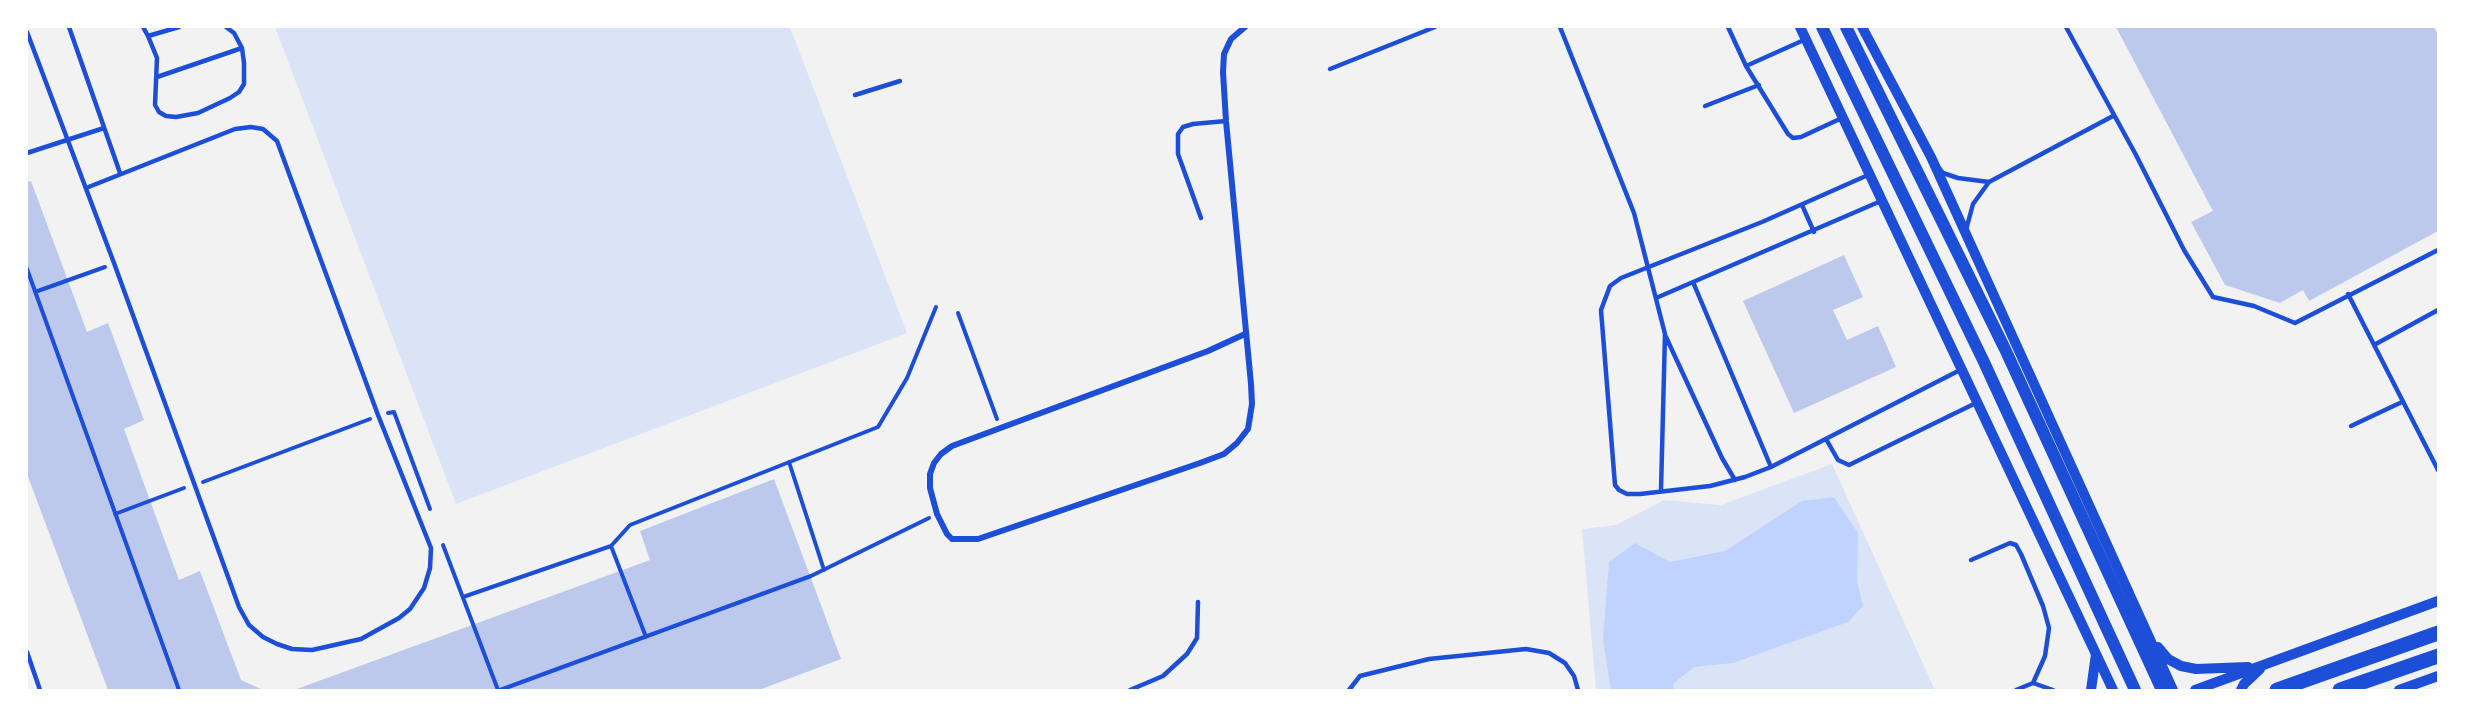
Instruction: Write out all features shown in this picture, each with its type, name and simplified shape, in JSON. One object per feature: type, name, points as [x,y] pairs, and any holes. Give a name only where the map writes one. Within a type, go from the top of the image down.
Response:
[{"type":"highway","points":[[2277,690],[2438,633]]},
{"type":"highway","points":[[2340,690],[2438,656]]},
{"type":"main road","points":[[1822,27],[1983,360],[2135,690]]},
{"type":"main road","points":[[1848,32],[2005,349],[2162,690]]},
{"type":"street","points":[[1245,27],[1231,39],[1224,54],[1226,122],[1252,404],[1248,429],[1224,454],[978,539],[952,539],[941,525],[930,488],[930,474],[941,454],[952,446],[1208,351],[1245,334]]},
{"type":"street","points":[[1800,27],[2113,690]]},
{"type":"street","points":[[1863,27],[1931,158],[1966,232],[2174,690]]},
{"type":"street","points":[[2195,690],[2436,600]]},
{"type":"street","points":[[2148,635],[2168,659],[2181,666],[2196,669],[2261,666]]},
{"type":"street","points":[[2091,690],[2096,654]]},
{"type":"street","points":[[2241,690],[2261,666]]},
{"type":"street","points":[[2399,690],[2438,676]]},
{"type":"lane","points":[[69,27],[120,173]]},
{"type":"lane","points":[[143,27],[157,58],[155,105],[166,117],[198,113],[239,92],[244,84],[242,48],[234,33],[226,27]]},
{"type":"lane","points":[[148,36],[179,27]]},
{"type":"lane","points":[[1330,69],[1435,27]]},
{"type":"lane","points":[[1560,27],[1634,213],[1665,334],[1722,458],[1735,480]]},
{"type":"lane","points":[[1728,27],[1746,66],[1788,134],[1793,138],[1808,135],[1842,118]]},
{"type":"lane","points":[[2066,27],[2136,155],[2184,250],[2213,297],[2254,306],[2295,323],[2438,250]]},
{"type":"lane","points":[[27,32],[239,607],[249,625],[263,637],[292,649],[312,650],[361,639],[399,618],[410,609],[424,588],[430,568],[431,548],[378,415],[277,141],[263,129],[251,127],[236,129],[86,188]]},
{"type":"lane","points":[[1746,66],[1806,39]]},
{"type":"lane","points":[[157,77],[242,48]]},
{"type":"lane","points":[[855,95],[900,81]]},
{"type":"lane","points":[[1705,106],[1759,85]]},
{"type":"lane","points":[[1966,232],[1972,204],[1989,182],[2113,116]]},
{"type":"lane","points":[[1201,218],[1178,154],[1178,134],[1183,127],[1193,124],[1226,122]]},
{"type":"lane","points":[[27,153],[104,128]]},
{"type":"lane","points":[[1931,158],[1943,173],[1969,180],[1989,182]]},
{"type":"lane","points":[[1869,175],[1802,205],[1648,266],[1621,278],[1610,286],[1601,310],[1615,485],[1619,490],[1628,494],[1710,486],[1735,480],[1771,467],[1962,369]]},
{"type":"lane","points":[[1656,298],[1814,232],[1881,201]]},
{"type":"lane","points":[[1802,205],[1814,232]]},
{"type":"lane","points":[[1693,282],[1771,467]]},
{"type":"lane","points":[[2348,294],[2438,470]]},
{"type":"lane","points":[[2374,345],[2438,310]]},
{"type":"lane","points":[[1661,490],[1665,334]]},
{"type":"lane","points":[[1826,439],[1838,460],[1849,465],[1978,402]]},
{"type":"lane","points":[[2351,426],[2402,402]]},
{"type":"lane","points":[[1971,560],[2010,543],[2016,545],[2021,554],[2043,606],[2049,628],[2049,642],[2045,656],[2033,683]]},
{"type":"lane","points":[[1130,690],[1162,676],[1187,654],[1197,638],[1198,602]]},
{"type":"lane","points":[[1349,690],[1360,676],[1429,659],[1526,649],[1549,653],[1565,663],[1574,676],[1578,690]]},
{"type":"lane","points":[[27,652],[40,690]]},
{"type":"lane","points":[[2016,690],[2033,683],[2053,690]]},
{"type":"path","points":[[35,292],[114,263]]},
{"type":"path","points":[[27,269],[179,690]]},
{"type":"path","points":[[463,597],[611,546],[630,525],[878,427],[907,378],[936,307]]},
{"type":"path","points":[[958,313],[1000,427]]},
{"type":"path","points":[[115,514],[378,415],[394,412],[430,510]]},
{"type":"path","points":[[789,462],[824,570]]},
{"type":"path","points":[[442,543],[499,690],[824,570],[937,514]]},
{"type":"path","points":[[611,546],[646,637]]},
{"type":"shaded area","points":[[275,27],[790,27],[907,333],[456,504]]},
{"type":"shaded area","points":[[1832,464],[1935,690],[1596,690],[1582,529],[1616,525],[1664,500],[1721,505]]},
{"type":"water","points":[[1834,497],[1858,533],[1857,582],[1863,606],[1848,622],[1733,663],[1694,667],[1673,684],[1674,690],[1611,690],[1603,639],[1609,562],[1635,543],[1670,562],[1725,551],[1802,501]]},
{"type":"building","points":[[2116,27],[2434,27],[2438,35],[2438,231],[2309,301],[2303,290],[2280,303],[2225,285],[2191,222],[2213,211]]},
{"type":"building","points":[[31,181],[87,332],[108,323],[144,420],[124,429],[179,580],[200,571],[241,680],[263,690],[108,690],[27,474],[27,182]]},
{"type":"building","points":[[1844,255],[1863,297],[1833,310],[1847,340],[1878,326],[1896,367],[1794,413],[1743,301]]},
{"type":"building","points":[[774,479],[841,659],[759,690],[294,690],[650,560],[640,531]]}]
